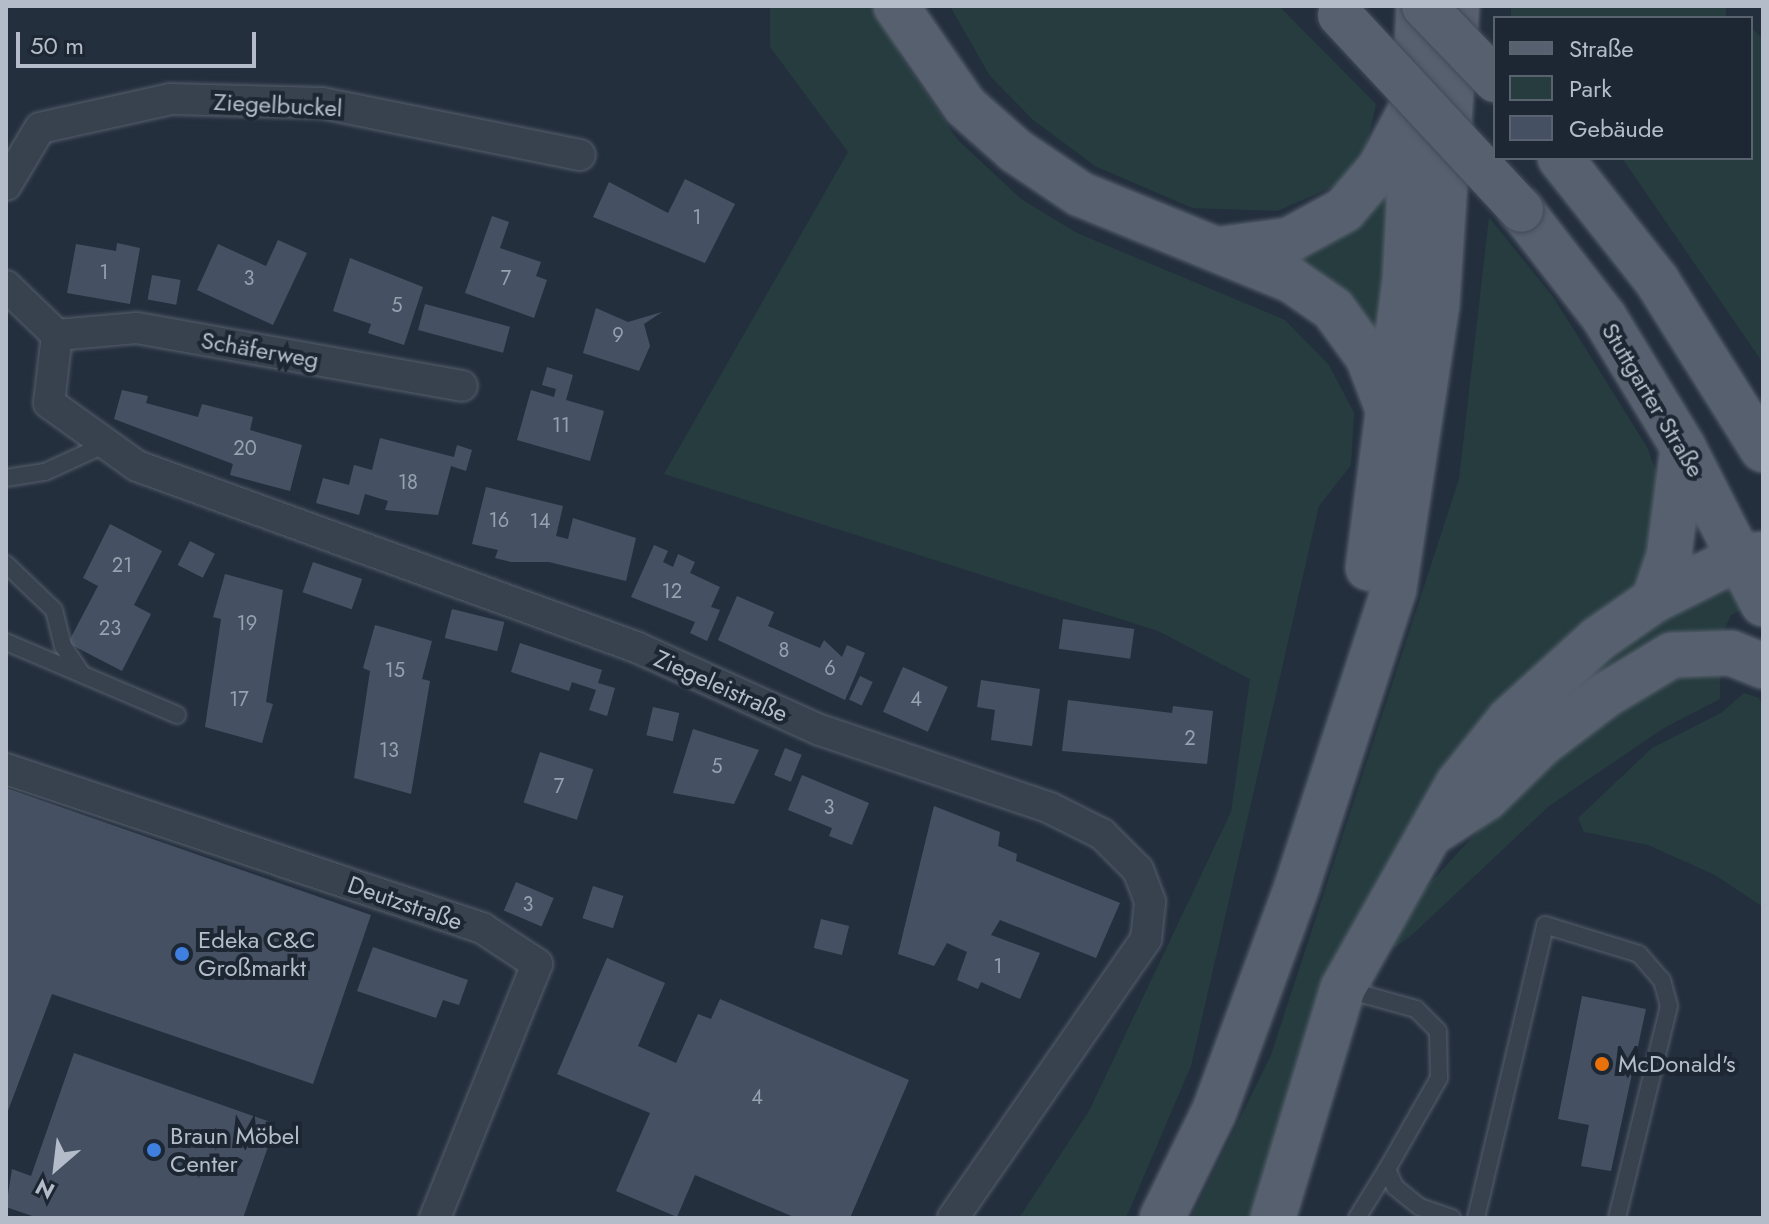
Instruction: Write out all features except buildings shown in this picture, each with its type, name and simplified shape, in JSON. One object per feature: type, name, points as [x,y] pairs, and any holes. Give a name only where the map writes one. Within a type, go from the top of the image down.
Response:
[{"type":"main road","points":[[896,6],[965,106],[1016,151],[1080,194],[1291,280],[1333,309],[1368,357],[1391,416]]},
{"type":"main road","points":[[1421,6],[1493,78]]},
{"type":"main road","points":[[1357,690],[1391,416],[1421,6]]},
{"type":"main road","points":[[1162,1218],[1214,1112],[1282,928],[1357,690],[1394,589],[1412,490],[1437,305],[1457,26],[1477,6]]},
{"type":"main road","name":"Stuttgarter Straße","points":[[1336,10],[1521,210],[1604,317],[1752,556],[1763,604]]},
{"type":"main road","points":[[1219,249],[1289,240],[1344,210],[1380,168],[1415,102]]},
{"type":"main road","points":[[1562,160],[1657,281],[1759,438]]},
{"type":"main road","points":[[1654,600],[1669,556],[1683,447]]},
{"type":"main road","points":[[1273,1218],[1343,988],[1372,929],[1436,830],[1458,784],[1509,720],[1598,639],[1654,600],[1752,556]]},
{"type":"main road","points":[[1436,830],[1486,798],[1541,744],[1604,696],[1672,655],[1731,653],[1763,666]]},
{"type":"street","name":"Ziegelbuckel","points":[[6,185],[40,128],[171,99],[322,103],[580,155]]},
{"type":"street","points":[[6,286],[57,335]]},
{"type":"street","name":"Schäferweg","points":[[57,335],[137,328],[462,386]]},
{"type":"street","name":"Ziegeleistraße","points":[[57,335],[49,403],[137,466],[636,647],[820,730],[1050,808],[1102,834],[1138,870],[1150,902],[1146,939],[953,1218]]},
{"type":"street","name":"Deutzstraße","points":[[6,769],[482,928],[537,964],[435,1218]]},
{"type":"lane","points":[[6,478],[45,472],[106,444]]},
{"type":"lane","points":[[6,564],[54,610],[63,646],[83,675]]},
{"type":"lane","points":[[6,642],[177,715]]},
{"type":"lane","points":[[1476,1218],[1545,925],[1639,954],[1662,980],[1669,1006],[1617,1218]]},
{"type":"lane","points":[[1343,988],[1416,1009],[1438,1031],[1439,1078],[1357,1218]]},
{"type":"lane","points":[[1387,1169],[1395,1187],[1420,1207],[1452,1218]]},
{"type":"green space","points":[[770,6],[878,6],[900,55],[958,140],[1021,199],[1077,233],[1285,320],[1329,365],[1354,413],[1351,465],[1319,506],[1191,1066],[1126,1218],[1019,1218],[1089,1111],[1231,812],[1250,679],[1158,631],[664,474],[848,152],[770,47]]},
{"type":"green space","points":[[950,6],[1279,6],[1376,104],[1365,154],[1343,183],[1277,211],[1192,208],[1095,166],[1032,119],[990,76]]},
{"type":"green space","points":[[1511,6],[1726,6],[1726,16],[1511,16]]},
{"type":"green space","points":[[1753,29],[1763,39],[1763,363],[1623,160],[1753,160]]},
{"type":"green space","points":[[1392,188],[1381,340],[1349,298],[1297,257],[1365,218]]},
{"type":"green space","points":[[1489,217],[1554,298],[1647,447],[1663,489],[1659,565],[1429,800],[1340,948],[1255,1218],[1191,1218],[1271,1055],[1459,479]]},
{"type":"green space","points":[[1725,577],[1748,607],[1731,615],[1723,633],[1489,759],[1571,677]]},
{"type":"green space","points":[[1720,670],[1720,699],[1664,728],[1549,806],[1414,933],[1396,947],[1386,943],[1409,906],[1541,762],[1655,676]]},
{"type":"green space","points":[[1744,693],[1759,698],[1763,708],[1763,907],[1715,875],[1648,845],[1584,832],[1578,818],[1652,748],[1721,713]]},
{"type":"place","name":"Edeka C&C Großmarkt","points":[[182,954]]},
{"type":"place","name":"McDonald's","points":[[1602,1064]]},
{"type":"place","name":"Braun Möbel Center","points":[[154,1150]]}]
